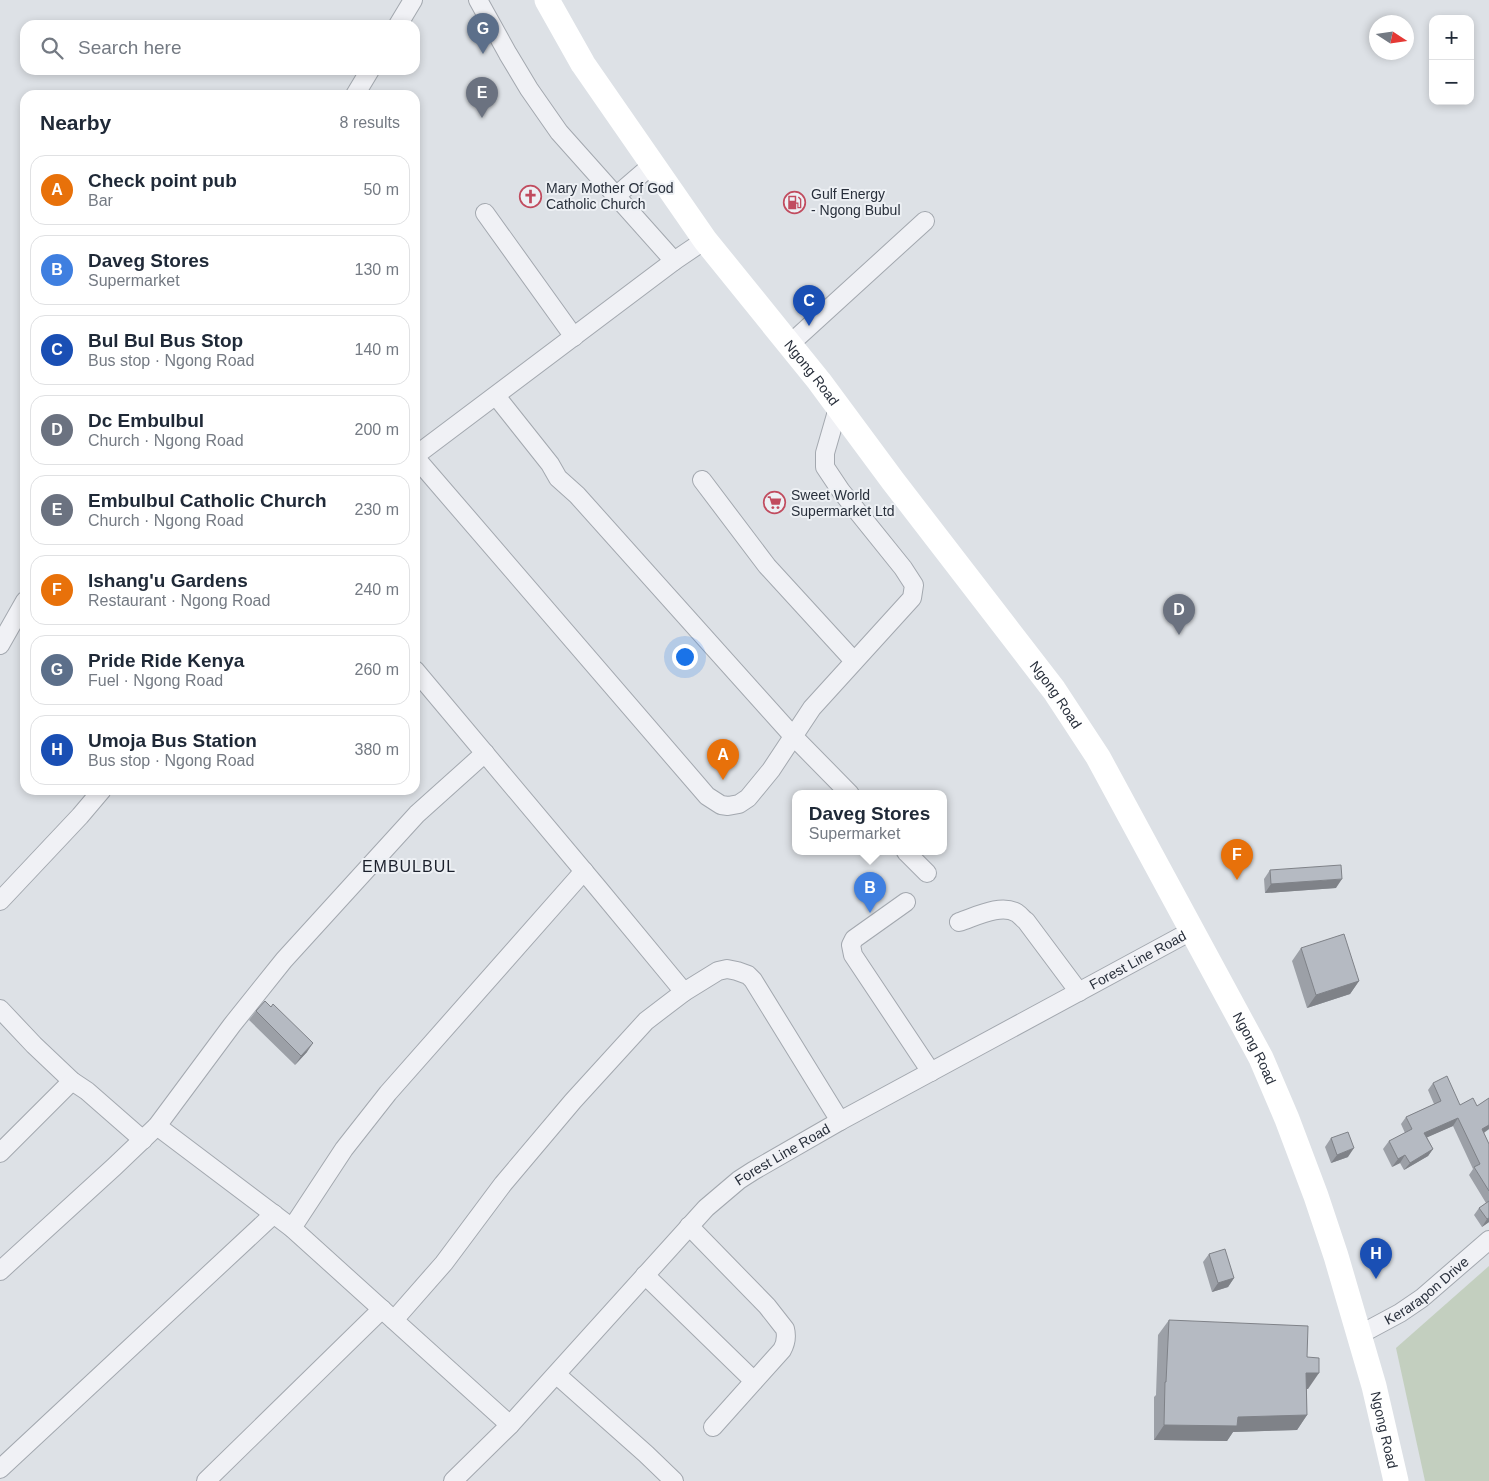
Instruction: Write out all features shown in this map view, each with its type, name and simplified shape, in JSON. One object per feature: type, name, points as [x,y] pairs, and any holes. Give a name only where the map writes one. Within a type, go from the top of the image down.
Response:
[{"type":"main road","name":"Ngong Road","points":[[547,0],[583,64],[705,240],[790,344],[1064,705],[1098,757],[1261,1058],[1288,1119],[1336,1256],[1374,1386],[1395,1481]]},
{"type":"street","points":[[401,20],[413,0]]},
{"type":"street","points":[[478,0],[508,54],[554,125],[674,262]]},
{"type":"street","points":[[358,90],[367,75]]},
{"type":"street","points":[[617,195],[653,164]]},
{"type":"street","points":[[485,213],[574,337]]},
{"type":"street","points":[[790,344],[925,222]]},
{"type":"street","points":[[420,452],[705,240]]},
{"type":"street","points":[[496,396],[550,464],[558,478],[577,495],[793,736],[846,790]]},
{"type":"street","points":[[420,462],[707,796],[721,805],[735,805],[743,802],[771,770],[812,708],[912,598],[914,584],[841,491],[826,467],[825,453],[836,415],[836,406]]},
{"type":"street","points":[[702,480],[767,566],[854,661]]},
{"type":"street","points":[[0,645],[6,620],[20,606]]},
{"type":"street","points":[[420,676],[684,992]]},
{"type":"street","points":[[0,1271],[157,1126],[232,1025],[284,960],[417,814],[485,753]]},
{"type":"street","points":[[0,901],[54,845],[98,795]]},
{"type":"street","points":[[909,855],[926,873]]},
{"type":"street","points":[[292,1228],[344,1149],[388,1093],[584,871]]},
{"type":"street","points":[[906,902],[854,939],[852,950],[853,955],[931,1072]]},
{"type":"street","points":[[959,922],[1005,909],[1016,912],[1026,921],[1079,992]]},
{"type":"street","name":"Forest Line Road","points":[[460,1479],[557,1375],[689,1226],[738,1180],[840,1121],[1193,930]]},
{"type":"street","points":[[206,1481],[444,1263],[500,1188],[573,1101],[646,1021],[684,992],[718,971],[732,970],[748,975],[840,1121]]},
{"type":"street","points":[[3,1020],[143,1140]]},
{"type":"street","points":[[0,1153],[72,1081]]},
{"type":"street","points":[[157,1126],[292,1228],[510,1426]]},
{"type":"street","points":[[0,1469],[274,1214]]},
{"type":"street","points":[[689,1226],[767,1306],[785,1329],[786,1339],[782,1350],[713,1427]]},
{"type":"street","name":"Kerarapon Drive","points":[[1359,1335],[1400,1313],[1422,1298],[1489,1240]]},
{"type":"street","points":[[645,1275],[754,1381]]},
{"type":"street","points":[[557,1375],[674,1481]]},
{"type":"green space","points":[[1489,1266],[1489,1481],[1425,1481],[1396,1348]]},
{"type":"building","points":[[1341,865],[1342,879],[1271,884],[1270,870]]},
{"type":"building","points":[[1344,934],[1359,981],[1316,995],[1301,948]]},
{"type":"building","points":[[265,1001],[271,1007],[273,1004],[313,1043],[301,1056],[256,1011]]},
{"type":"building","points":[[1447,1076],[1460,1105],[1473,1098],[1477,1106],[1489,1098],[1489,1125],[1482,1129],[1489,1144],[1489,1191],[1474,1167],[1480,1164],[1458,1118],[1424,1133],[1433,1149],[1410,1163],[1405,1155],[1398,1159],[1389,1141],[1412,1129],[1406,1117],[1441,1101],[1433,1083]]},
{"type":"building","points":[[1348,1132],[1354,1148],[1337,1155],[1331,1138]]},
{"type":"building","points":[[1489,1201],[1489,1218],[1487,1219],[1479,1208]]},
{"type":"building","points":[[1225,1249],[1234,1278],[1218,1283],[1209,1254]]},
{"type":"building","points":[[1169,1320],[1308,1326],[1307,1357],[1319,1358],[1319,1373],[1306,1373],[1307,1415],[1238,1417],[1237,1426],[1164,1425]]},
{"type":"place","name":"Pride Ride Kenya","points":[[483,54]]},
{"type":"place","name":"Embulbul Catholic Church","points":[[482,118]]},
{"type":"place","name":"Mary Mother Of God Catholic Church","points":[[530,196]]},
{"type":"place","name":"Gulf Energy - Ngong Bubul","points":[[795,202]]},
{"type":"place","name":"Bul Bul Bus Stop","points":[[809,326]]},
{"type":"place","name":"Sweet World Supermarket Ltd","points":[[775,503]]},
{"type":"place","name":"Dc Embulbul","points":[[1179,635]]},
{"type":"place","name":"Check point pub","points":[[723,780]]},
{"type":"place","name":"Ishang'u Gardens","points":[[1237,880]]},
{"type":"place","name":"Daveg Stores","points":[[870,913]]},
{"type":"place","name":"Umoja Bus Station","points":[[1376,1279]]},
{"type":"district","name":"EMBULBUL","points":[[409,866]]}]
